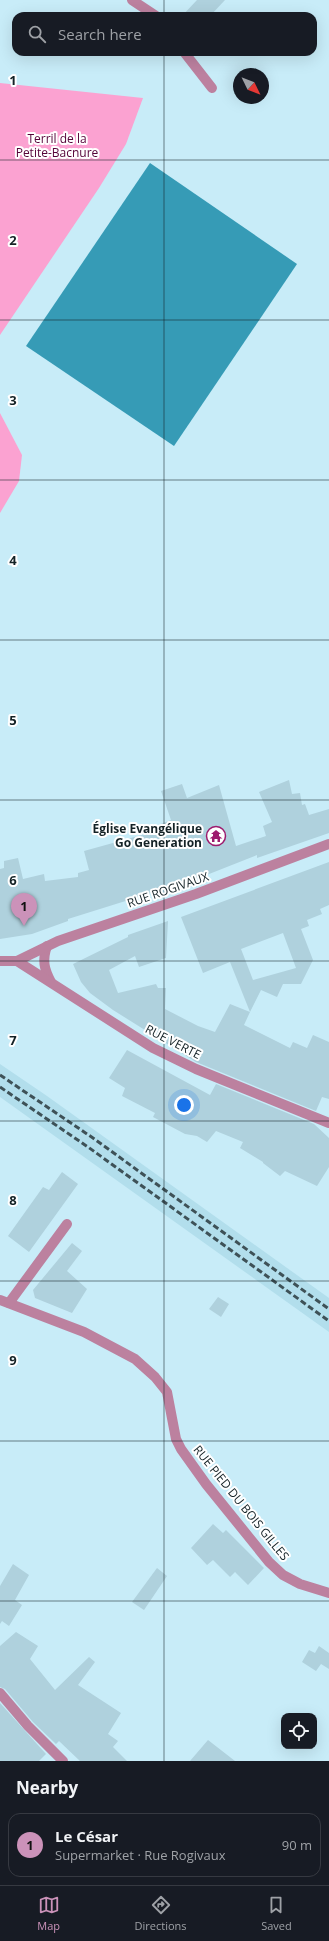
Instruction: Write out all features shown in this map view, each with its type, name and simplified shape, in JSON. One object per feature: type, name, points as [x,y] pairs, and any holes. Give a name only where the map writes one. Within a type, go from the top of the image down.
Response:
[{"type":"street","points":[[132,0],[150,12]]},
{"type":"street","points":[[187,56],[212,88]]},
{"type":"street","name":"RUE ROGIVAUX","points":[[17,961],[46,946],[210,889],[329,844]]},
{"type":"street","points":[[46,946],[43,957],[45,970],[51,982]]},
{"type":"street","points":[[0,961],[17,961]]},
{"type":"street","name":"RUE VERTE","points":[[17,961],[153,1048],[196,1069],[329,1123]]},
{"type":"street","name":"RUE PIED DU BOIS GILLES","points":[[67,1224],[4,1302],[84,1332],[135,1359],[155,1377],[167,1392],[173,1426],[181,1449],[206,1484],[269,1562],[283,1575],[300,1584],[329,1593]]},
{"type":"street","points":[[0,1693],[28,1726],[63,1761]]},
{"type":"shaded area","points":[[0,1064],[329,1298],[329,1332],[0,1097]]},
{"type":"green space","name":"Terril de la Petite-Bacnure","points":[[0,83],[143,98],[126,144],[99,188],[0,335]]},
{"type":"green space","points":[[0,413],[22,455],[19,481],[0,513]]},
{"type":"water","points":[[150,163],[297,264],[174,446],[26,346]]},
{"type":"building","points":[[197,0],[225,0],[214,12],[186,12]]},
{"type":"building","points":[[289,780],[292,794],[300,793],[302,805],[305,804],[309,815],[329,809],[329,833],[257,858],[257,855],[199,878],[68,919],[68,921],[32,934],[0,939],[0,869],[4,868],[4,861],[18,858],[23,879],[44,874],[45,881],[78,877],[78,873],[89,870],[84,851],[149,833],[148,829],[171,820],[161,791],[182,784],[187,798],[219,785],[236,846],[266,836],[263,826],[272,822],[259,792]]},
{"type":"building","points":[[329,862],[329,905],[320,909],[322,914],[307,920],[309,926],[301,929],[313,960],[301,984],[283,984],[277,997],[261,990],[250,1012],[230,962],[203,973],[181,917]],"holes":[[[283,933],[296,968],[253,980],[241,949]]]},
{"type":"building","points":[[168,921],[166,958],[139,967],[135,956],[109,970],[118,993],[156,984],[158,988],[166,988],[165,1009],[198,1026],[215,1032],[230,1004],[250,1012],[244,1025],[290,1048],[293,1042],[307,1048],[313,1035],[329,1042],[329,1099],[322,1097],[316,1111],[196,1062],[113,1010],[90,993],[81,982],[73,964],[128,937],[128,935]]},
{"type":"building","points":[[127,1050],[210,1095],[216,1084],[314,1124],[329,1138],[329,1167],[317,1186],[285,1171],[280,1176],[263,1162],[240,1148],[243,1142],[216,1131],[207,1142],[197,1136],[185,1134],[153,1117],[155,1113],[122,1096],[125,1088],[109,1078]]},
{"type":"building","points":[[62,1172],[78,1184],[29,1252],[8,1236],[43,1187],[49,1190]]},
{"type":"building","points":[[72,1243],[82,1251],[67,1271],[87,1289],[72,1313],[35,1298],[33,1290]]},
{"type":"building","points":[[218,1297],[229,1304],[221,1317],[209,1309]]},
{"type":"building","points":[[213,1524],[223,1533],[226,1530],[264,1568],[248,1585],[235,1572],[230,1577],[213,1560],[207,1565],[191,1548]]},
{"type":"building","points":[[13,1564],[29,1575],[15,1600],[22,1605],[9,1626],[2,1621],[0,1624],[0,1586]]},
{"type":"building","points":[[157,1568],[167,1576],[144,1610],[132,1602]]},
{"type":"building","points":[[16,1632],[38,1646],[30,1659],[55,1690],[89,1657],[95,1662],[78,1685],[121,1713],[108,1734],[118,1741],[113,1747],[127,1761],[80,1761],[59,1741],[56,1744],[33,1722],[5,1689],[0,1687],[0,1646]]},
{"type":"building","points":[[319,1646],[329,1653],[329,1669],[321,1664],[316,1671],[302,1662],[309,1650],[315,1653]]},
{"type":"building","points":[[0,1703],[46,1754],[39,1761],[0,1761]]},
{"type":"building","points":[[208,1740],[235,1761],[190,1761]]},
{"type":"railway","points":[[0,1075],[93,1138],[329,1309]]},
{"type":"railway","points":[[0,1087],[88,1147],[329,1321]]},
{"type":"place","name":"Église Evangélique Go Generation","points":[[216,836]]},
{"type":"place","name":"Le César","points":[[24,926]]}]
